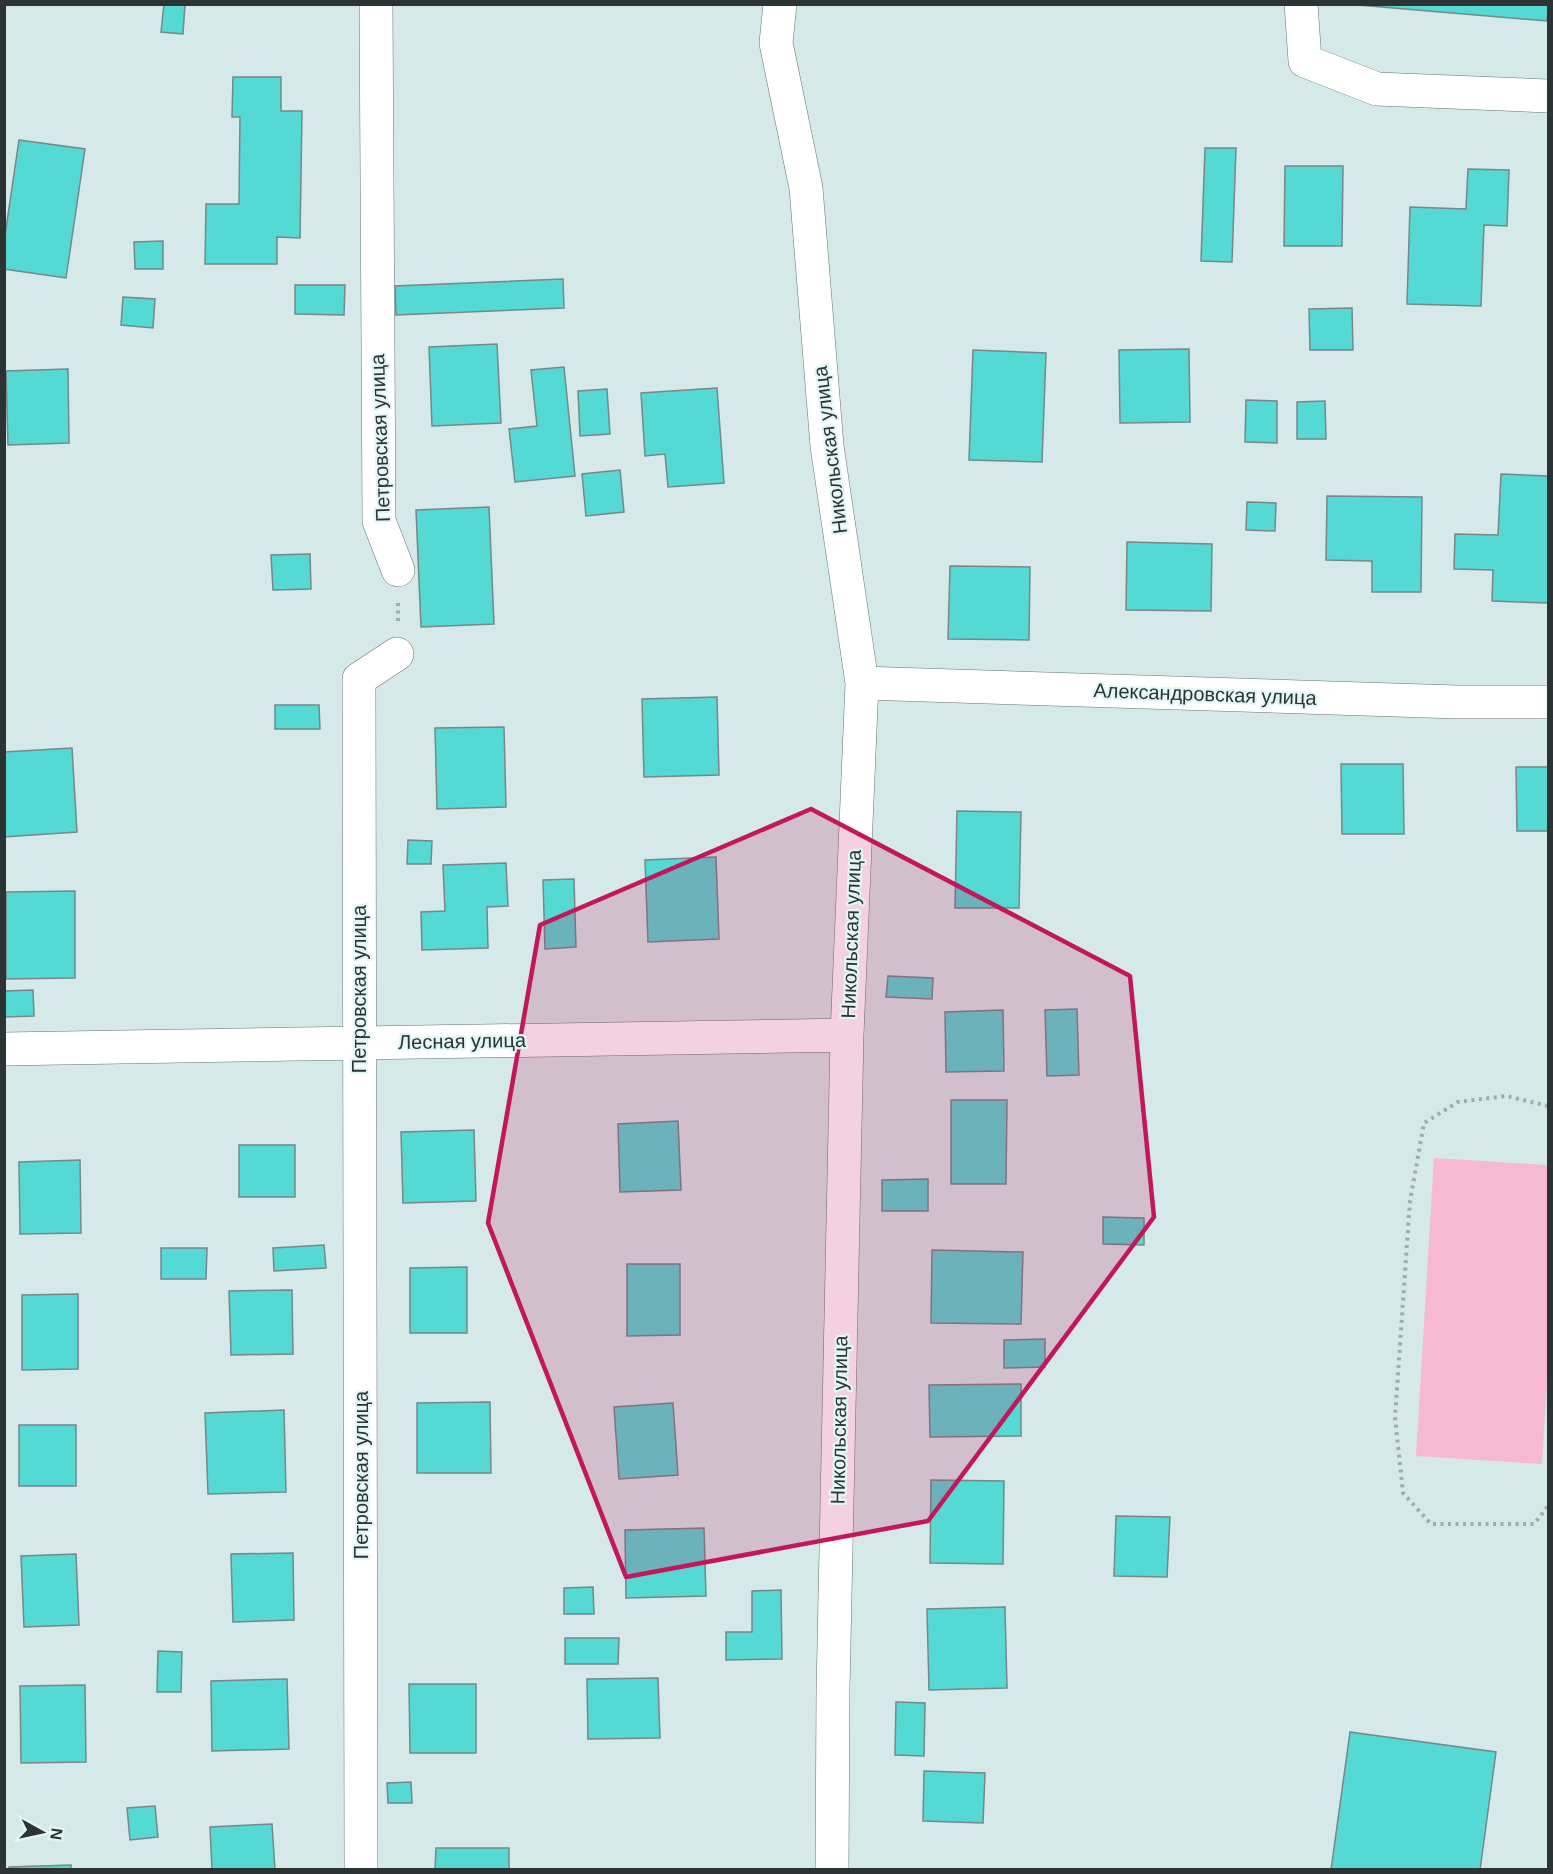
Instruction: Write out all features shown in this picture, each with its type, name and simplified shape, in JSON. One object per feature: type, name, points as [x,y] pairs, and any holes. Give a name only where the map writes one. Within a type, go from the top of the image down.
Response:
[{"type":"street","name":"Петровская улица","points":[[376,4],[379,521],[398,570]]},
{"type":"street","name":"Никольская улица","points":[[780,4],[776,43],[806,188],[827,446],[862,683],[847,1035],[833,1690],[832,1869]]},
{"type":"street","points":[[1301,4],[1305,61],[1377,89],[1548,96]]},
{"type":"street","name":"Петровская улица","points":[[361,1869],[358,679],[397,654]]},
{"type":"street","name":"Александровская улица","points":[[862,683],[1457,702],[1548,702]]},
{"type":"street","name":"Лесная улица","points":[[4,1049],[847,1035]]},
{"type":"path","points":[[397,654],[398,570]]},
{"type":"path","points":[[1548,1106],[1506,1096],[1458,1102],[1424,1124],[1410,1201],[1395,1417],[1403,1493],[1431,1524],[1534,1524],[1548,1506]]},
{"type":"highlighted area","points":[[811,809],[1130,976],[1154,1217],[928,1521],[626,1577],[488,1223],[540,925]]},
{"type":"shaded area","points":[[1434,1158],[1548,1165],[1548,1366],[1542,1464],[1416,1456]]},
{"type":"building","points":[[164,4],[185,5],[183,34],[161,32]]},
{"type":"building","points":[[1346,4],[1548,4],[1548,9],[1547,21]]},
{"type":"building","points":[[233,77],[281,77],[281,111],[302,111],[300,238],[277,237],[277,264],[205,264],[206,204],[239,204],[240,117],[232,117]]},
{"type":"building","points":[[19,140],[85,149],[66,278],[4,269],[4,242]]},
{"type":"building","points":[[1205,148],[1236,148],[1232,262],[1201,261]]},
{"type":"building","points":[[1285,166],[1343,166],[1342,246],[1284,246]]},
{"type":"building","points":[[1468,169],[1509,170],[1507,226],[1484,225],[1481,306],[1407,304],[1410,207],[1466,209]]},
{"type":"building","points":[[163,241],[163,269],[135,269],[134,242]]},
{"type":"building","points":[[563,279],[564,308],[396,315],[395,286]]},
{"type":"building","points":[[295,285],[345,285],[344,315],[295,314]]},
{"type":"building","points":[[123,297],[155,299],[153,328],[121,325]]},
{"type":"building","points":[[1352,308],[1353,350],[1310,350],[1309,309]]},
{"type":"building","points":[[497,344],[501,423],[432,426],[429,347]]},
{"type":"building","points":[[1189,349],[1190,422],[1120,423],[1119,350]]},
{"type":"building","points":[[973,350],[1046,353],[1042,462],[969,460]]},
{"type":"building","points":[[564,367],[575,476],[515,482],[509,429],[537,426],[531,370]]},
{"type":"building","points":[[68,369],[69,443],[8,445],[6,371]]},
{"type":"building","points":[[717,388],[724,483],[668,487],[665,454],[645,456],[641,393]]},
{"type":"building","points":[[607,389],[610,434],[580,436],[578,391]]},
{"type":"building","points":[[1246,400],[1277,401],[1277,443],[1245,442]]},
{"type":"building","points":[[1325,401],[1326,439],[1297,439],[1297,402]]},
{"type":"building","points":[[620,470],[624,512],[586,516],[582,474]]},
{"type":"building","points":[[1501,474],[1548,476],[1548,603],[1492,601],[1493,570],[1454,569],[1455,534],[1498,535]]},
{"type":"building","points":[[1327,496],[1422,497],[1421,592],[1372,592],[1372,561],[1326,560]]},
{"type":"building","points":[[1247,502],[1276,503],[1275,531],[1246,530]]},
{"type":"building","points":[[489,507],[494,624],[421,627],[416,510]]},
{"type":"building","points":[[1127,542],[1212,544],[1211,611],[1126,610]]},
{"type":"building","points":[[310,554],[311,589],[273,590],[271,555]]},
{"type":"building","points":[[950,566],[1030,567],[1029,640],[948,639]]},
{"type":"building","points":[[717,697],[719,775],[644,777],[642,699]]},
{"type":"building","points":[[275,705],[319,705],[320,729],[275,729]]},
{"type":"building","points":[[504,727],[506,807],[437,809],[435,728]]},
{"type":"building","points":[[72,748],[77,832],[4,837],[4,752]]},
{"type":"building","points":[[1341,764],[1403,764],[1404,834],[1342,834]]},
{"type":"building","points":[[1516,767],[1548,767],[1548,831],[1517,831]]},
{"type":"building","points":[[957,811],[1021,812],[1019,908],[955,908]]},
{"type":"building","points":[[408,840],[432,841],[431,864],[407,864]]},
{"type":"building","points":[[716,857],[719,939],[648,942],[645,860]]},
{"type":"building","points":[[506,863],[508,906],[487,907],[488,948],[422,950],[421,912],[445,911],[443,865]]},
{"type":"building","points":[[574,879],[576,947],[545,949],[543,880]]},
{"type":"building","points":[[75,891],[75,978],[6,979],[6,892]]},
{"type":"building","points":[[888,976],[933,978],[932,999],[886,997]]},
{"type":"building","points":[[33,990],[34,1016],[4,1017],[4,991]]},
{"type":"building","points":[[1077,1009],[1079,1075],[1047,1076],[1045,1010]]},
{"type":"building","points":[[1003,1010],[1004,1071],[946,1072],[945,1012]]},
{"type":"building","points":[[951,1100],[1007,1100],[1006,1184],[951,1184]]},
{"type":"building","points":[[678,1121],[681,1190],[620,1192],[618,1124]]},
{"type":"building","points":[[474,1130],[476,1201],[403,1203],[401,1132]]},
{"type":"building","points":[[239,1145],[295,1145],[295,1197],[239,1197]]},
{"type":"building","points":[[80,1160],[81,1233],[20,1234],[19,1162]]},
{"type":"building","points":[[928,1179],[928,1211],[882,1211],[882,1180]]},
{"type":"building","points":[[1103,1217],[1144,1218],[1144,1245],[1103,1244]]},
{"type":"building","points":[[324,1245],[326,1268],[274,1271],[273,1248]]},
{"type":"building","points":[[161,1248],[207,1248],[206,1279],[161,1279]]},
{"type":"building","points":[[932,1250],[1023,1252],[1021,1324],[931,1323]]},
{"type":"building","points":[[627,1264],[680,1264],[680,1335],[627,1336]]},
{"type":"building","points":[[467,1267],[467,1333],[410,1333],[410,1268]]},
{"type":"building","points":[[292,1290],[293,1354],[231,1355],[229,1291]]},
{"type":"building","points":[[78,1294],[78,1369],[22,1370],[22,1295]]},
{"type":"building","points":[[1045,1339],[1045,1367],[1004,1368],[1004,1340]]},
{"type":"building","points":[[1021,1384],[1021,1436],[930,1437],[929,1385]]},
{"type":"building","points":[[490,1402],[491,1473],[417,1473],[417,1403]]},
{"type":"building","points":[[673,1403],[678,1475],[619,1479],[614,1407]]},
{"type":"building","points":[[284,1410],[286,1492],[208,1494],[205,1413]]},
{"type":"building","points":[[19,1425],[76,1425],[76,1486],[19,1486]]},
{"type":"building","points":[[931,1480],[1004,1481],[1003,1564],[930,1563]]},
{"type":"building","points":[[1116,1516],[1170,1517],[1167,1577],[1114,1576]]},
{"type":"building","points":[[704,1528],[706,1596],[626,1598],[625,1530]]},
{"type":"building","points":[[293,1553],[294,1620],[233,1622],[231,1554]]},
{"type":"building","points":[[76,1554],[79,1625],[24,1627],[21,1556]]},
{"type":"building","points":[[593,1587],[594,1614],[564,1614],[564,1588]]},
{"type":"building","points":[[781,1590],[782,1659],[726,1660],[726,1632],[752,1632],[752,1591]]},
{"type":"building","points":[[1005,1607],[1007,1688],[929,1690],[927,1609]]},
{"type":"building","points":[[565,1638],[619,1638],[618,1664],[565,1664]]},
{"type":"building","points":[[158,1651],[182,1652],[181,1692],[157,1692]]},
{"type":"building","points":[[658,1678],[660,1738],[588,1739],[587,1679]]},
{"type":"building","points":[[287,1679],[289,1749],[212,1751],[211,1681]]},
{"type":"building","points":[[409,1684],[476,1684],[476,1753],[410,1753]]},
{"type":"building","points":[[85,1685],[86,1762],[21,1763],[20,1686]]},
{"type":"building","points":[[896,1702],[925,1703],[924,1756],[895,1755]]},
{"type":"building","points":[[1350,1732],[1496,1752],[1480,1870],[1331,1870]]},
{"type":"building","points":[[924,1771],[985,1773],[983,1823],[923,1821]]},
{"type":"building","points":[[411,1782],[412,1803],[388,1803],[387,1783]]},
{"type":"building","points":[[155,1806],[158,1837],[130,1840],[127,1808]]},
{"type":"building","points":[[272,1824],[275,1870],[212,1870],[210,1827]]},
{"type":"building","points":[[436,1848],[509,1848],[509,1870],[435,1870]]},
{"type":"building","points":[[71,1865],[71,1870],[9,1870],[9,1867]]}]
